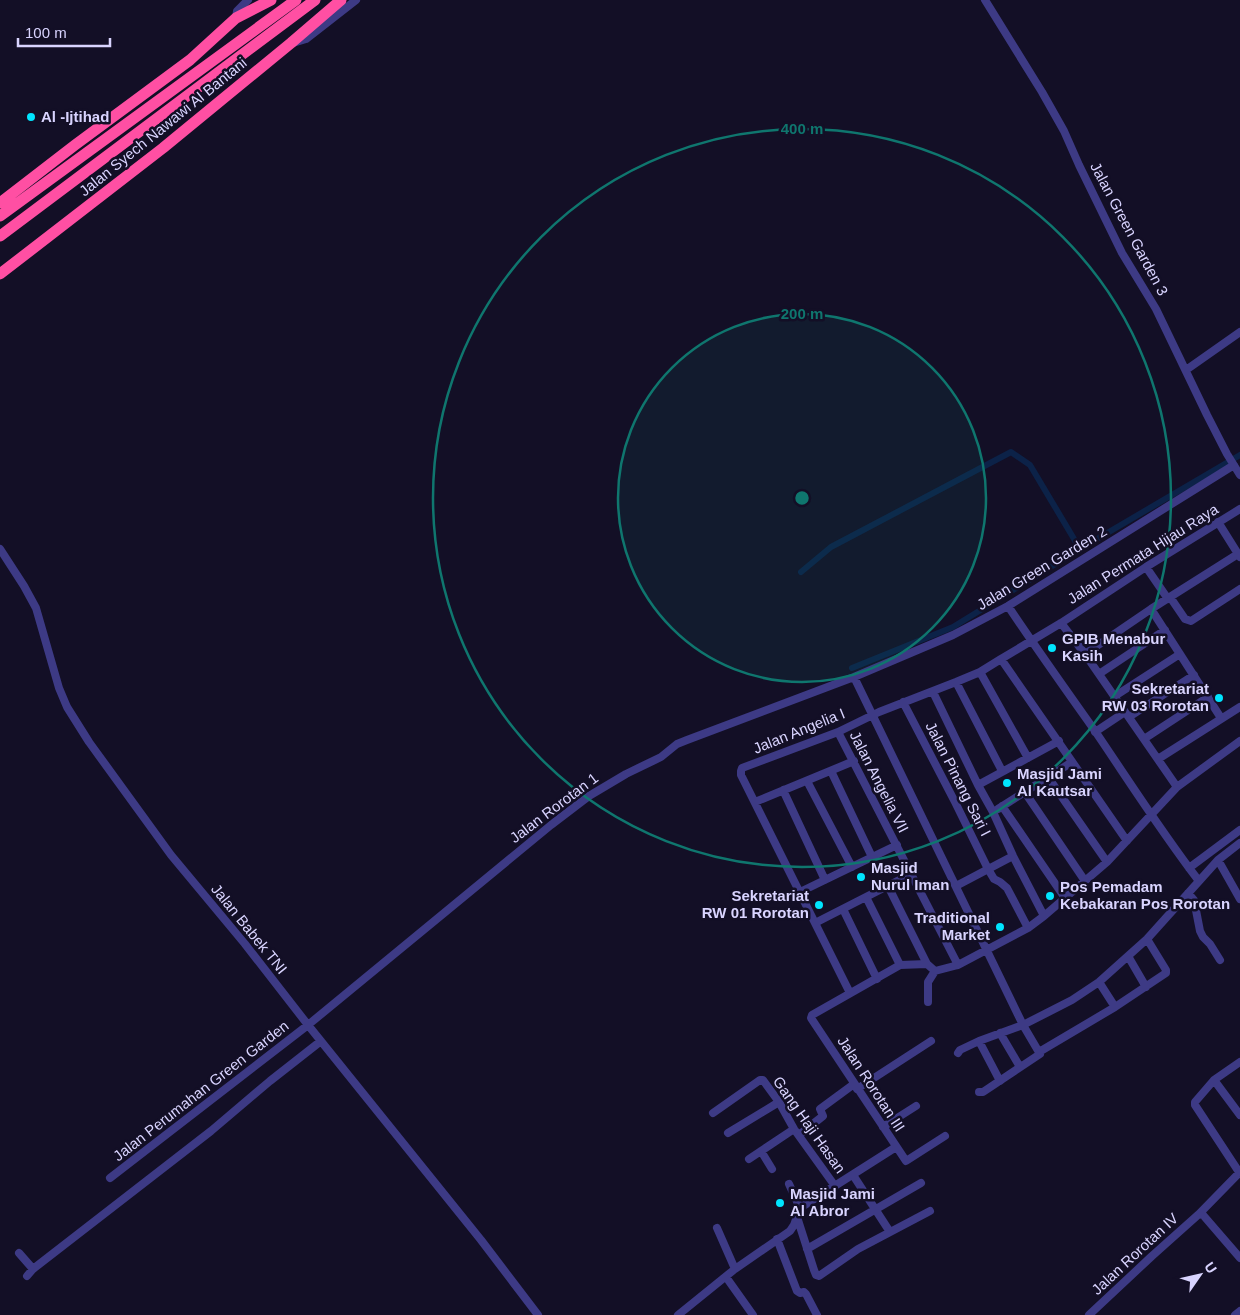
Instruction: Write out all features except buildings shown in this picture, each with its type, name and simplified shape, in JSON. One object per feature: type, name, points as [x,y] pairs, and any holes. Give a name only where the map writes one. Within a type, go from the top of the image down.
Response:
[{"type":"highway","points":[[0,203],[190,60],[236,18],[270,0]]},
{"type":"highway","points":[[0,216],[296,0]]},
{"type":"highway","points":[[3,234],[315,0]]},
{"type":"highway","name":"Jalan Syech Nawawi Al Bantani","points":[[0,274],[163,148],[341,0]]},
{"type":"street","points":[[236,18],[237,11],[248,0]]},
{"type":"street","points":[[291,43],[306,39],[356,0]]},
{"type":"street","name":"Jalan Green Garden 3","points":[[985,0],[1064,131],[1122,252],[1156,309],[1227,454],[1240,475]]},
{"type":"street","points":[[1186,370],[1240,332]]},
{"type":"street","name":"Jalan Green Garden 2","points":[[854,677],[953,635],[1008,606],[1233,465]]},
{"type":"street","name":"Jalan Permata Hijau Raya","points":[[1061,623],[1146,567],[1240,509]]},
{"type":"street","points":[[1085,654],[1151,609],[1239,555],[1218,522]]},
{"type":"street","name":"Jalan Babek TNI","points":[[0,549],[36,608],[59,688],[77,724],[165,847],[245,944],[538,1315]]},
{"type":"street","points":[[1146,567],[1183,617],[1189,621],[1240,589]]},
{"type":"street","points":[[1008,606],[1199,881]]},
{"type":"street","points":[[1151,609],[1221,718]]},
{"type":"street","points":[[1127,841],[1001,659],[1061,623],[1115,696],[1177,787]]},
{"type":"street","points":[[1099,674],[1165,630]]},
{"type":"street","points":[[1115,696],[1180,654]]},
{"type":"street","name":"Jalan Angelia I","points":[[755,802],[741,774],[742,768],[838,732],[872,714],[980,672],[1001,659]]},
{"type":"street","points":[[980,672],[1028,758]]},
{"type":"street","points":[[1095,732],[1194,675]]},
{"type":"street","points":[[854,677],[956,886],[990,949],[1023,1025],[1039,1052]]},
{"type":"street","name":"Jalan Rorotan 1","points":[[309,1026],[551,825],[589,796],[661,756],[677,744],[854,677]]},
{"type":"street","points":[[956,682],[1002,772]]},
{"type":"street","points":[[932,692],[1044,916]]},
{"type":"street","points":[[1144,739],[1208,697]]},
{"type":"street","name":"Jalan Pinang Sari I","points":[[903,702],[988,870]]},
{"type":"street","points":[[1158,759],[1240,707]]},
{"type":"street","name":"Jalan Angelia VII","points":[[838,732],[958,965]]},
{"type":"street","points":[[978,785],[1058,741]]},
{"type":"street","points":[[928,1002],[928,982],[935,971],[958,965],[990,949],[1028,928],[1044,916],[1107,862],[1177,787],[1240,741]]},
{"type":"street","points":[[854,761],[755,802],[850,993],[900,965],[927,964]]},
{"type":"street","points":[[993,812],[1072,762]]},
{"type":"street","points":[[831,771],[872,857]]},
{"type":"street","points":[[1048,777],[1107,862]]},
{"type":"street","points":[[807,781],[852,867]]},
{"type":"street","points":[[783,790],[825,880]]},
{"type":"street","points":[[1024,791],[1085,881]]},
{"type":"street","points":[[1002,806],[1065,898]]},
{"type":"street","points":[[1189,868],[1240,830]]},
{"type":"street","points":[[800,892],[896,845]]},
{"type":"street","points":[[958,1053],[960,1050],[979,1041],[1023,1025],[1072,1000],[1100,982],[1147,939],[1218,860],[1239,845]]},
{"type":"street","points":[[956,886],[1013,856]]},
{"type":"street","points":[[1218,860],[1240,899]]},
{"type":"street","points":[[988,870],[994,879],[1007,888],[1028,928]]},
{"type":"street","points":[[815,923],[911,874]]},
{"type":"street","points":[[888,886],[927,964],[935,971]]},
{"type":"street","points":[[1188,893],[1194,900],[1200,931],[1220,960]]},
{"type":"street","points":[[866,897],[900,965]]},
{"type":"street","points":[[843,909],[877,978]]},
{"type":"street","points":[[980,1092],[983,1092],[1020,1068],[1039,1055],[1039,1052],[1115,1007],[1165,974],[1166,972],[1147,939]]},
{"type":"street","points":[[1128,956],[1146,987]]},
{"type":"street","points":[[1100,982],[1115,1007]]},
{"type":"street","name":"Jalan Rorotan III","points":[[800,1208],[896,1147],[811,1018],[812,1015],[850,993]]},
{"type":"street","name":"Jalan Perumahan Green Garden","points":[[110,1178],[309,1026]]},
{"type":"street","points":[[1000,1034],[1020,1068]]},
{"type":"street","points":[[27,1276],[31,1268],[211,1130],[319,1039]]},
{"type":"street","points":[[749,1159],[823,1116],[820,1108],[931,1041]]},
{"type":"street","points":[[979,1041],[1000,1081]]},
{"type":"street","points":[[1198,1214],[1240,1172],[1195,1106],[1195,1102],[1214,1080],[1240,1062]]},
{"type":"street","name":"Gang Haji Hasan","points":[[713,1113],[760,1080],[763,1080],[835,1186]]},
{"type":"street","points":[[1214,1080],[1240,1115]]},
{"type":"street","points":[[728,1133],[779,1102]]},
{"type":"street","points":[[883,1126],[916,1106]]},
{"type":"street","points":[[896,1147],[906,1161],[908,1161],[945,1136]]},
{"type":"street","points":[[761,1151],[772,1169]]},
{"type":"street","points":[[853,1175],[890,1232]]},
{"type":"street","points":[[807,1249],[921,1183]]},
{"type":"street","points":[[678,1315],[688,1312],[735,1269],[790,1231],[794,1226],[800,1208],[789,1184]]},
{"type":"street","points":[[796,1217],[814,1270],[816,1275],[819,1276],[858,1250],[930,1211]]},
{"type":"street","name":"Jalan Rorotan IV","points":[[1089,1315],[1198,1214],[1203,1215],[1240,1258]]},
{"type":"street","points":[[716,1228],[735,1269]]},
{"type":"street","points":[[777,1239],[797,1291],[806,1294],[817,1315]]},
{"type":"street","points":[[20,1254],[31,1268]]},
{"type":"street","points":[[726,1277],[753,1315]]},
{"type":"street","points":[[1235,1315],[1240,1311]]},
{"type":"waterway","points":[[801,572],[831,547],[1011,452],[1030,465],[1080,549],[1240,455]]},
{"type":"waterway","points":[[852,668],[953,627],[1080,549]]},
{"type":"place","name":"Al -Ijtihad","points":[[31,117]]},
{"type":"place","name":"GPIB Menabur Kasih","points":[[1052,648]]},
{"type":"place","name":"Sekretariat RW 03 Rorotan","points":[[1219,698]]},
{"type":"place","name":"Masjid Jami Al Kautsar","points":[[1007,783]]},
{"type":"place","name":"Masjid Nurul Iman","points":[[861,877]]},
{"type":"place","name":"Pos Pemadam Kebakaran Pos Rorotan","points":[[1050,896]]},
{"type":"place","name":"Sekretariat RW 01 Rorotan","points":[[819,905]]},
{"type":"place","name":"Traditional Market","points":[[1000,927]]},
{"type":"place","name":"Masjid Jami Al Abror","points":[[780,1203]]}]
